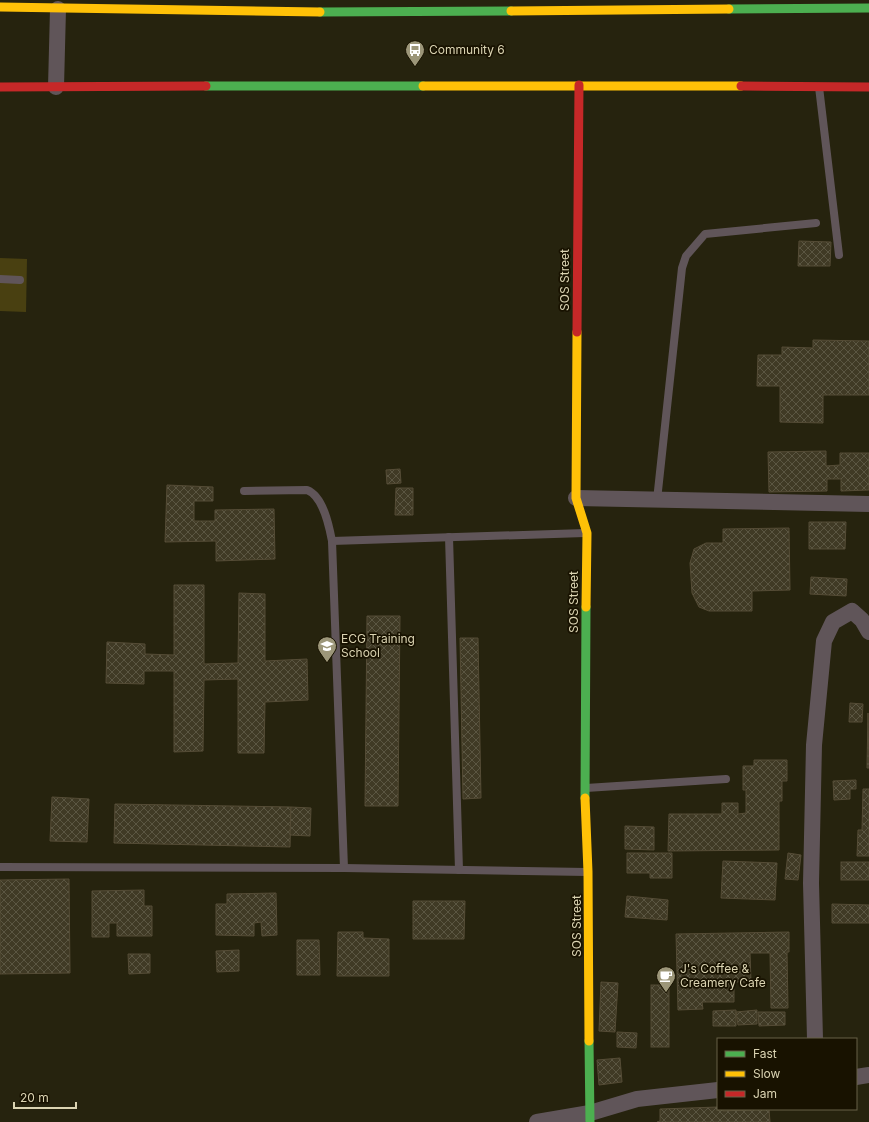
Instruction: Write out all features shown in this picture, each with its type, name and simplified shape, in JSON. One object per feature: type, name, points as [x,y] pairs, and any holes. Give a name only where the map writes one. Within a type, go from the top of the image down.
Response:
[{"type":"street","points":[[352,12],[366,0]]},
{"type":"street","points":[[0,7],[58,10],[352,12],[583,5],[804,4],[869,8]]},
{"type":"street","points":[[56,86],[58,10]]},
{"type":"street","points":[[0,86],[579,84],[869,87]]},
{"type":"street","name":"SOS Street","points":[[579,84],[576,498],[586,533],[586,788],[590,1117]]},
{"type":"street","points":[[576,498],[869,504]]},
{"type":"street","points":[[815,1038],[811,883],[814,760],[824,641],[833,622],[852,611],[862,620],[869,632]]},
{"type":"street","points":[[857,1076],[869,1075]]},
{"type":"street","points":[[537,1122],[590,1117],[638,1099],[717,1090]]},
{"type":"lane","points":[[819,87],[839,255]]},
{"type":"lane","points":[[657,500],[682,268],[686,256],[705,234],[816,223]]},
{"type":"lane","points":[[0,279],[20,280]]},
{"type":"lane","points":[[244,491],[310,491],[315,494],[329,522],[332,541],[344,868]]},
{"type":"lane","points":[[332,541],[586,533]]},
{"type":"lane","points":[[449,537],[459,870]]},
{"type":"lane","points":[[586,788],[726,779]]},
{"type":"lane","points":[[0,867],[344,868],[588,872]]},
{"type":"shaded area","points":[[0,258],[27,259],[26,312],[0,311]]},
{"type":"building","points":[[799,241],[831,242],[830,266],[798,266]]},
{"type":"building","points":[[813,340],[869,341],[869,395],[823,395],[823,423],[780,422],[780,386],[757,386],[758,355],[782,355],[782,347],[813,348]]},
{"type":"building","points":[[826,451],[826,466],[840,465],[840,453],[869,453],[869,490],[841,491],[841,479],[827,479],[827,491],[769,492],[768,452]]},
{"type":"building","points":[[400,469],[401,483],[387,484],[386,470]]},
{"type":"building","points":[[167,485],[213,487],[213,501],[194,501],[194,521],[215,521],[215,510],[274,509],[275,559],[216,561],[216,541],[165,542]]},
{"type":"building","points":[[396,488],[413,488],[413,515],[395,515]]},
{"type":"building","points":[[809,522],[846,522],[845,549],[809,549]]},
{"type":"building","points":[[789,528],[790,590],[752,591],[752,611],[709,611],[699,607],[692,593],[690,563],[694,549],[706,543],[723,543],[723,529]]},
{"type":"building","points":[[811,577],[847,579],[846,596],[810,594]]},
{"type":"building","points":[[174,585],[204,585],[204,664],[238,663],[239,593],[265,594],[265,661],[307,659],[308,700],[265,702],[264,753],[238,753],[238,679],[204,680],[203,751],[174,752],[174,671],[144,671],[144,684],[106,683],[107,642],[145,644],[145,654],[174,655]]},
{"type":"building","points":[[367,616],[400,616],[398,806],[365,806]]},
{"type":"building","points":[[460,638],[478,638],[481,798],[463,799]]},
{"type":"building","points":[[850,703],[863,704],[862,722],[849,722]]},
{"type":"building","points":[[868,713],[869,768],[867,768]]},
{"type":"building","points":[[754,760],[787,760],[787,781],[782,781],[782,801],[779,801],[779,850],[668,851],[669,814],[722,814],[722,803],[738,803],[738,814],[746,813],[746,790],[743,790],[743,766],[754,766]]},
{"type":"building","points":[[856,780],[856,789],[850,789],[850,799],[834,800],[833,781]]},
{"type":"building","points":[[863,789],[869,789],[869,856],[857,856],[858,830],[862,830]]},
{"type":"building","points":[[52,797],[89,799],[87,842],[50,841]]},
{"type":"building","points":[[115,804],[291,807],[290,847],[114,843]]},
{"type":"building","points":[[291,807],[311,808],[310,836],[290,835]]},
{"type":"building","points":[[625,826],[654,827],[654,850],[625,849]]},
{"type":"building","points":[[627,853],[672,853],[672,878],[650,878],[650,873],[627,873]]},
{"type":"building","points":[[788,853],[801,855],[798,880],[785,879]]},
{"type":"building","points":[[723,861],[777,863],[775,900],[721,898]]},
{"type":"building","points":[[841,862],[869,862],[869,880],[841,880]]},
{"type":"building","points":[[69,879],[70,973],[0,974],[0,880]]},
{"type":"building","points":[[144,890],[144,906],[152,906],[152,936],[117,936],[117,923],[109,923],[109,937],[92,937],[92,891]]},
{"type":"building","points":[[276,893],[277,935],[262,936],[261,922],[254,923],[254,936],[216,935],[216,904],[227,904],[227,894]]},
{"type":"building","points":[[627,896],[668,900],[667,920],[625,917]]},
{"type":"building","points":[[413,901],[465,901],[464,939],[413,939]]},
{"type":"building","points":[[832,904],[869,905],[869,923],[832,923]]},
{"type":"building","points":[[338,932],[363,932],[363,938],[389,939],[389,976],[337,976]]},
{"type":"building","points":[[789,932],[789,952],[787,952],[788,1008],[771,1008],[770,953],[750,953],[751,982],[734,982],[734,1002],[702,1002],[703,1009],[678,1010],[676,934]]},
{"type":"building","points":[[297,940],[319,940],[320,975],[297,975]]},
{"type":"building","points":[[239,950],[239,971],[217,972],[216,951]]},
{"type":"building","points":[[128,954],[150,954],[150,973],[129,974]]},
{"type":"building","points":[[601,982],[618,983],[615,1032],[599,1031]]},
{"type":"building","points":[[651,985],[669,985],[669,1047],[651,1047]]},
{"type":"building","points":[[736,1010],[736,1026],[713,1026],[713,1011]]},
{"type":"building","points":[[757,1010],[757,1024],[738,1025],[736,1012]]},
{"type":"building","points":[[758,1012],[785,1012],[785,1025],[759,1026]]},
{"type":"building","points":[[617,1032],[637,1033],[636,1048],[617,1047]]},
{"type":"building","points":[[620,1058],[622,1082],[599,1085],[597,1060]]},
{"type":"building","points":[[717,1107],[717,1110],[723,1111],[769,1110],[770,1122],[657,1122],[660,1121],[660,1109]]},
{"type":"traffic: fast","points":[[729,9],[869,8]]},
{"type":"traffic: fast","points":[[320,12],[511,11]]},
{"type":"traffic: fast","points":[[206,86],[423,86]]},
{"type":"traffic: fast","points":[[585,798],[586,607]]},
{"type":"traffic: fast","points":[[589,1041],[590,1122]]},
{"type":"traffic: slow","points":[[0,7],[320,12]]},
{"type":"traffic: slow","points":[[511,11],[729,9]]},
{"type":"traffic: slow","points":[[423,86],[741,86]]},
{"type":"traffic: slow","points":[[577,332],[576,498],[587,533],[586,607]]},
{"type":"traffic: slow","points":[[585,798],[588,872],[589,1041]]},
{"type":"traffic: jam","points":[[577,332],[579,85]]},
{"type":"traffic: jam","points":[[0,87],[206,86]]},
{"type":"traffic: jam","points":[[741,86],[869,87]]},
{"type":"place","name":"Community 6","points":[[415,67]]},
{"type":"place","name":"ECG Training School","points":[[327,663]]},
{"type":"place","name":"J's Coffee & Creamery Cafe","points":[[666,993]]}]
